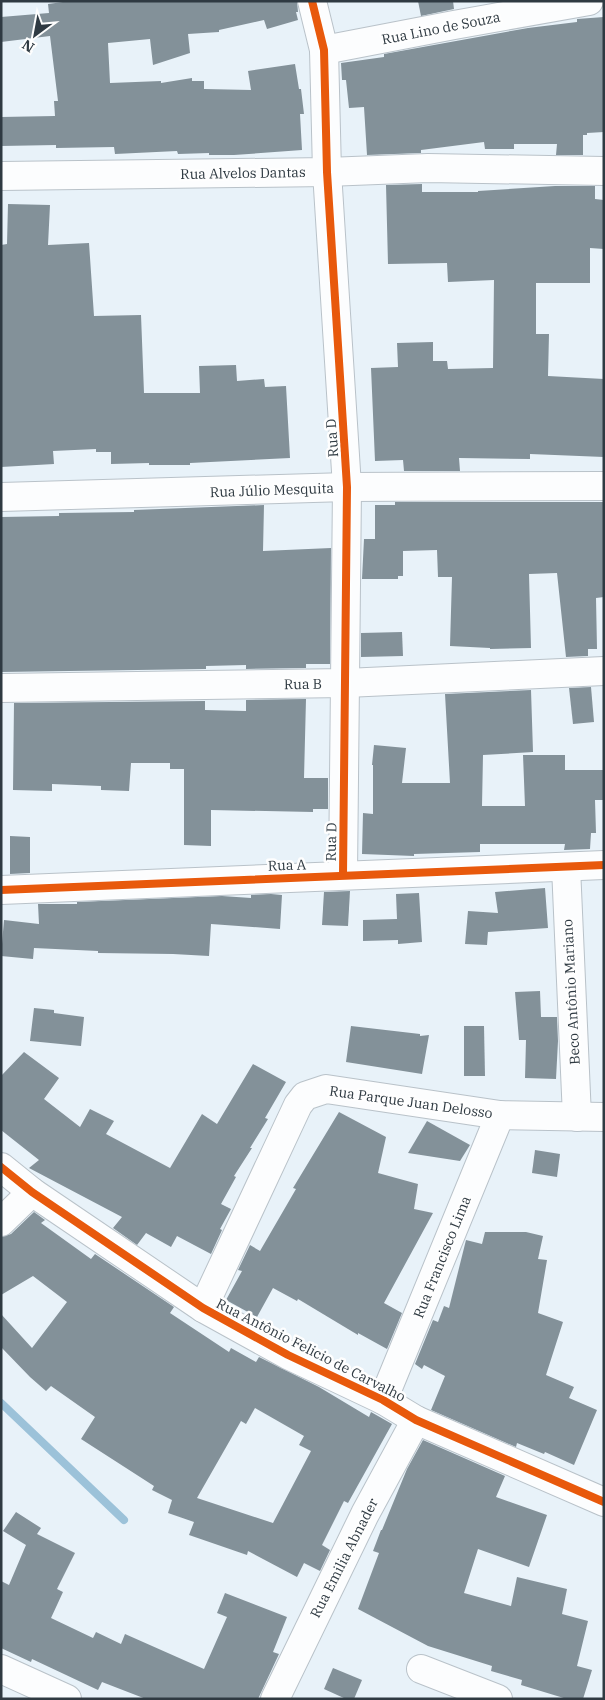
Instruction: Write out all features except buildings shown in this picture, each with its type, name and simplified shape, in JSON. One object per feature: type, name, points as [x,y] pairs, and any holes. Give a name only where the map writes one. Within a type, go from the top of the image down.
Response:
[{"type":"street","name":"Rua D","points":[[312,1],[324,50],[327,172],[347,488],[343,875]]},
{"type":"street","name":"Rua Lino de Souza","points":[[324,50],[589,1]]},
{"type":"street","name":"Rua Alvelos Dantas","points":[[1,176],[327,172],[428,168],[604,171]]},
{"type":"street","name":"Rua Júlio Mesquita","points":[[1,497],[347,488],[604,486]]},
{"type":"street","name":"Rua B","points":[[1,688],[346,683],[604,671]]},
{"type":"street","name":"Rua A","points":[[1,890],[604,865]]},
{"type":"street","name":"Beco Antônio Mariano","points":[[566,867],[577,1117]]},
{"type":"street","name":"Rua Parque Juan Delosso","points":[[203,1308],[298,1105],[305,1096],[326,1089],[500,1115],[604,1117]]},
{"type":"street","name":"Rua Francisco Lima","points":[[383,1400],[500,1115]]},
{"type":"street","name":"Rua Antônio Felicio de Carvalho","points":[[1,1167],[32,1192],[203,1308],[288,1355],[383,1400],[416,1420],[604,1502]]},
{"type":"street","points":[[1,1222],[32,1192]]},
{"type":"street","name":"Rua Emilia Abnader","points":[[276,1699],[361,1523],[416,1420]]},
{"type":"street","points":[[421,1669],[498,1699]]},
{"type":"street","points":[[1,1670],[67,1699]]},
{"type":"waterway","points":[[1,1403],[124,1520]]},
{"type":"cycle path","points":[[312,1],[324,50],[327,172],[347,487],[343,875]]},
{"type":"cycle path","points":[[1,890],[604,865]]},
{"type":"cycle path","points":[[1,1167],[32,1192],[203,1308],[288,1355],[383,1400],[416,1420],[604,1502]]}]
